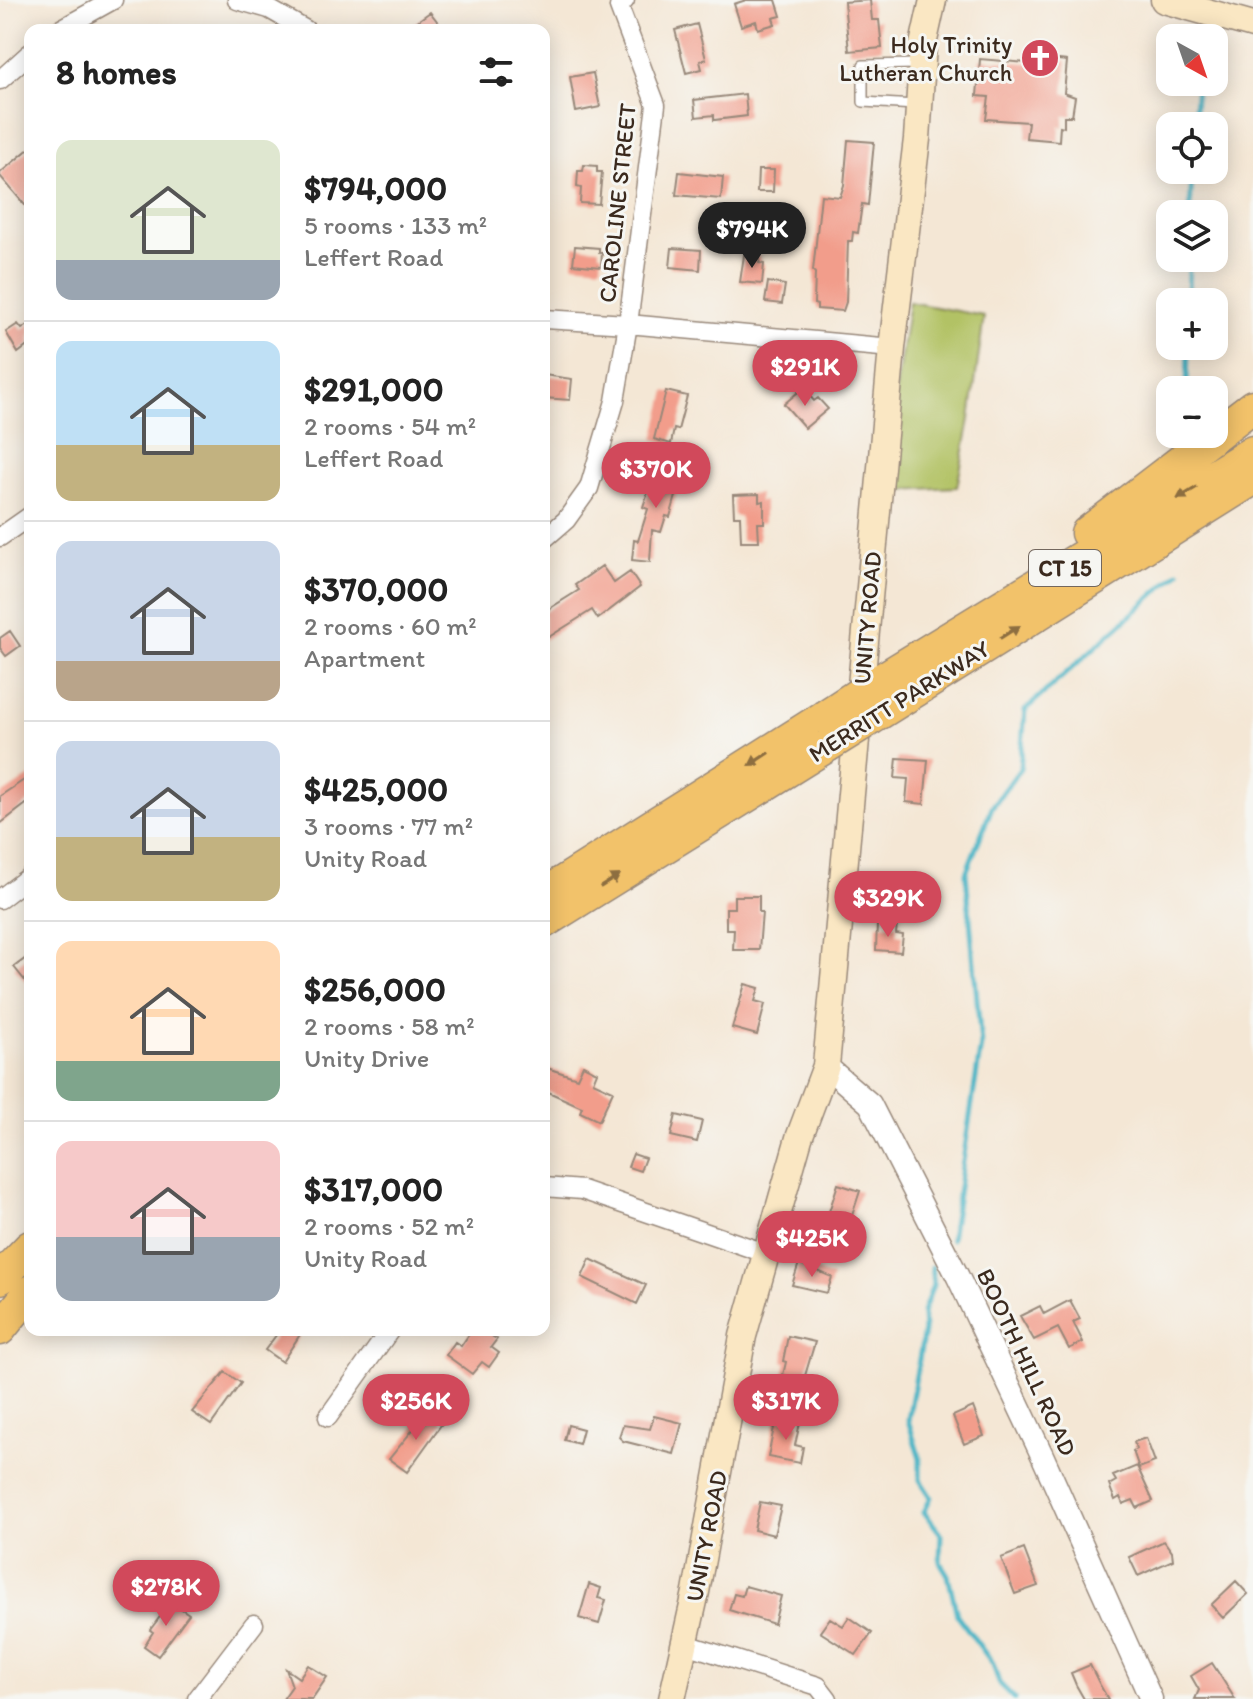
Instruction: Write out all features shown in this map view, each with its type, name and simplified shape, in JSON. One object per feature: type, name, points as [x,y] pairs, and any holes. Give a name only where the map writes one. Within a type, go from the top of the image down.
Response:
[{"type":"highway","points":[[941,644],[1253,406]]},
{"type":"highway","name":"MERRITT PARKWAY","points":[[550,918],[826,731],[876,683],[1253,452]]},
{"type":"highway","name":"MERRITT PARKWAY","points":[[550,891],[826,731],[872,718],[1253,479]]},
{"type":"highway","points":[[1194,517],[1253,494]]},
{"type":"highway","points":[[0,1278],[24,1253]]},
{"type":"highway","points":[[0,1329],[24,1299]]},
{"type":"main road","name":"UNITY ROAD","points":[[672,1699],[686,1644],[743,1336],[799,1138],[826,1066],[892,348],[921,64],[933,0]]},
{"type":"main road","points":[[1164,0],[1244,19]]},
{"type":"street","points":[[70,24],[113,0]]},
{"type":"street","points":[[237,0],[269,9],[295,24]]},
{"type":"street","name":"CAROLINE STREET","points":[[625,0],[619,7],[656,105],[628,324]]},
{"type":"street","points":[[0,80],[24,58]]},
{"type":"street","points":[[550,319],[892,348]]},
{"type":"street","points":[[550,534],[566,520],[589,488],[615,401],[628,324]]},
{"type":"street","points":[[0,537],[24,520]]},
{"type":"street","points":[[0,899],[24,881]]},
{"type":"street","name":"BOOTH HILL ROAD","points":[[826,1066],[870,1104],[958,1277],[1036,1441],[1151,1699]]},
{"type":"street","points":[[550,1187],[582,1190],[765,1253]]},
{"type":"street","points":[[328,1417],[386,1336]]},
{"type":"street","points":[[197,1699],[254,1624]]},
{"type":"street","points":[[686,1644],[818,1686],[828,1699]]},
{"type":"lane","points":[[919,105],[863,102],[863,65],[921,64]]},
{"type":"green space","points":[[909,302],[984,316],[957,487],[881,491]]},
{"type":"building","points":[[746,0],[776,0],[781,16],[773,18],[775,24],[758,29],[756,21],[741,26],[734,4]]},
{"type":"building","points":[[870,0],[872,20],[879,20],[882,48],[849,51],[844,2]]},
{"type":"building","points":[[430,12],[439,24],[413,24]]},
{"type":"building","points":[[697,24],[706,59],[700,61],[702,69],[686,73],[675,30]]},
{"type":"building","points":[[1040,58],[1067,61],[1064,93],[1075,97],[1072,116],[1064,116],[1064,127],[1060,126],[1059,141],[1026,138],[1028,122],[986,119],[989,97],[977,96],[980,59],[1039,64]]},
{"type":"building","points":[[593,73],[600,107],[576,112],[570,77]]},
{"type":"building","points":[[745,94],[747,116],[714,120],[714,115],[696,117],[694,100]]},
{"type":"building","points":[[848,140],[874,142],[868,205],[862,204],[858,233],[853,232],[852,241],[848,241],[843,311],[817,309],[814,304],[813,271],[821,195],[840,197]]},
{"type":"building","points":[[24,153],[24,204],[0,176]]},
{"type":"building","points":[[584,165],[597,166],[597,172],[602,172],[599,204],[580,203],[578,171],[583,171]]},
{"type":"building","points":[[758,170],[774,170],[773,192],[757,192]]},
{"type":"building","points":[[679,172],[723,177],[721,199],[676,195]]},
{"type":"building","points":[[575,246],[599,248],[599,253],[602,253],[601,267],[573,264]]},
{"type":"building","points":[[672,248],[701,250],[700,270],[670,267]]},
{"type":"building","points":[[744,255],[760,257],[759,263],[764,264],[762,284],[740,282]]},
{"type":"building","points":[[768,282],[785,285],[782,304],[765,302]]},
{"type":"building","points":[[18,324],[24,328],[24,348],[18,353],[6,332]]},
{"type":"building","points":[[550,376],[572,379],[570,400],[550,398]]},
{"type":"building","points":[[803,388],[814,401],[818,398],[828,409],[805,428],[784,404]]},
{"type":"building","points":[[666,391],[687,396],[671,444],[654,439]]},
{"type":"building","points":[[656,467],[682,475],[670,517],[666,516],[661,532],[652,530],[650,562],[632,560],[634,540],[638,541],[648,509],[643,507]]},
{"type":"building","points":[[759,494],[759,502],[764,501],[764,523],[758,523],[759,541],[741,541],[740,516],[734,516],[733,495]]},
{"type":"building","points":[[602,566],[614,583],[630,572],[640,587],[598,619],[592,610],[550,636],[550,608],[579,590],[575,585]]},
{"type":"building","points":[[10,631],[20,646],[6,656],[0,648],[0,638]]},
{"type":"building","points":[[897,758],[928,760],[924,804],[906,802],[908,779],[895,778]]},
{"type":"building","points":[[24,780],[24,806],[0,824],[0,796]]},
{"type":"building","points":[[734,896],[759,896],[759,912],[762,912],[759,950],[733,950],[734,929],[726,929],[726,908],[734,908]]},
{"type":"building","points":[[877,924],[897,925],[896,934],[903,935],[901,952],[876,950]]},
{"type":"building","points":[[24,960],[24,980],[14,967]]},
{"type":"building","points":[[745,984],[759,988],[755,1001],[765,1004],[757,1035],[732,1028]]},
{"type":"building","points":[[583,1065],[597,1072],[593,1082],[613,1091],[599,1121],[580,1112],[582,1107],[550,1093],[550,1069],[577,1078]]},
{"type":"building","points":[[676,1115],[702,1121],[697,1142],[671,1136]]},
{"type":"building","points":[[633,1154],[645,1158],[640,1171],[628,1167]]},
{"type":"building","points":[[838,1184],[860,1191],[847,1231],[825,1224]]},
{"type":"building","points":[[590,1259],[646,1285],[637,1304],[582,1277]]},
{"type":"building","points":[[799,1263],[832,1277],[827,1293],[792,1285]]},
{"type":"building","points":[[1070,1300],[1080,1319],[1073,1322],[1083,1342],[1069,1349],[1058,1328],[1034,1340],[1020,1316],[1040,1306],[1044,1314]]},
{"type":"building","points":[[276,1336],[299,1336],[282,1362],[265,1350]]},
{"type":"building","points":[[468,1336],[494,1336],[497,1339],[491,1347],[499,1353],[489,1367],[482,1362],[472,1374],[446,1355],[455,1342],[461,1346]]},
{"type":"building","points":[[788,1336],[815,1342],[804,1379],[783,1375]]},
{"type":"building","points":[[225,1372],[241,1383],[211,1425],[192,1412]]},
{"type":"building","points":[[973,1407],[984,1436],[964,1444],[953,1416]]},
{"type":"building","points":[[428,1411],[443,1422],[407,1472],[389,1459]]},
{"type":"building","points":[[654,1416],[682,1423],[674,1454],[623,1441],[619,1437],[623,1425],[650,1429]]},
{"type":"building","points":[[776,1418],[800,1423],[795,1445],[803,1447],[800,1463],[768,1457]]},
{"type":"building","points":[[568,1425],[583,1429],[579,1444],[564,1440]]},
{"type":"building","points":[[1146,1438],[1155,1462],[1139,1468],[1133,1451],[1136,1449],[1134,1442]]},
{"type":"building","points":[[1137,1466],[1153,1501],[1137,1508],[1133,1500],[1123,1504],[1120,1497],[1115,1500],[1109,1485],[1116,1481],[1113,1476]]},
{"type":"building","points":[[760,1502],[781,1506],[774,1535],[754,1530]]},
{"type":"building","points":[[1164,1541],[1172,1552],[1173,1560],[1138,1576],[1129,1557]]},
{"type":"building","points":[[1024,1549],[1038,1586],[1015,1594],[1001,1558]]},
{"type":"building","points":[[1236,1581],[1248,1594],[1223,1618],[1211,1605]]},
{"type":"building","points":[[589,1584],[601,1588],[598,1598],[606,1600],[599,1624],[579,1618]]},
{"type":"building","points":[[745,1586],[781,1596],[774,1624],[729,1610],[734,1594],[742,1596]]},
{"type":"building","points":[[171,1602],[189,1614],[158,1656],[144,1646],[153,1632],[150,1630]]},
{"type":"building","points":[[849,1617],[872,1633],[856,1655],[820,1632],[830,1618],[843,1626]]},
{"type":"building","points":[[1212,1663],[1235,1699],[1195,1699],[1199,1690],[1191,1676]]},
{"type":"building","points":[[308,1665],[327,1677],[312,1699],[283,1699],[292,1686],[286,1669],[299,1678]]},
{"type":"building","points":[[1090,1665],[1108,1699],[1084,1699],[1076,1685],[1071,1673]]},
{"type":"waterway","points":[[1195,112],[1196,96]]},
{"type":"waterway","points":[[1191,184],[1191,200]]},
{"type":"waterway","points":[[1188,288],[1189,272]]},
{"type":"waterway","points":[[1187,376],[1188,360]]},
{"type":"waterway","points":[[951,1239],[981,1045],[966,873],[992,807],[1020,769],[1025,710],[1179,572]]},
{"type":"waterway","points":[[932,1267],[933,1285],[923,1312],[924,1331],[908,1420],[920,1459],[920,1480],[931,1497],[924,1512],[941,1534],[940,1562],[948,1575],[957,1615],[993,1664],[999,1683],[1015,1699]]},
{"type":"place","name":"Holy Trinity Lutheran Church","points":[[1040,58]]}]
